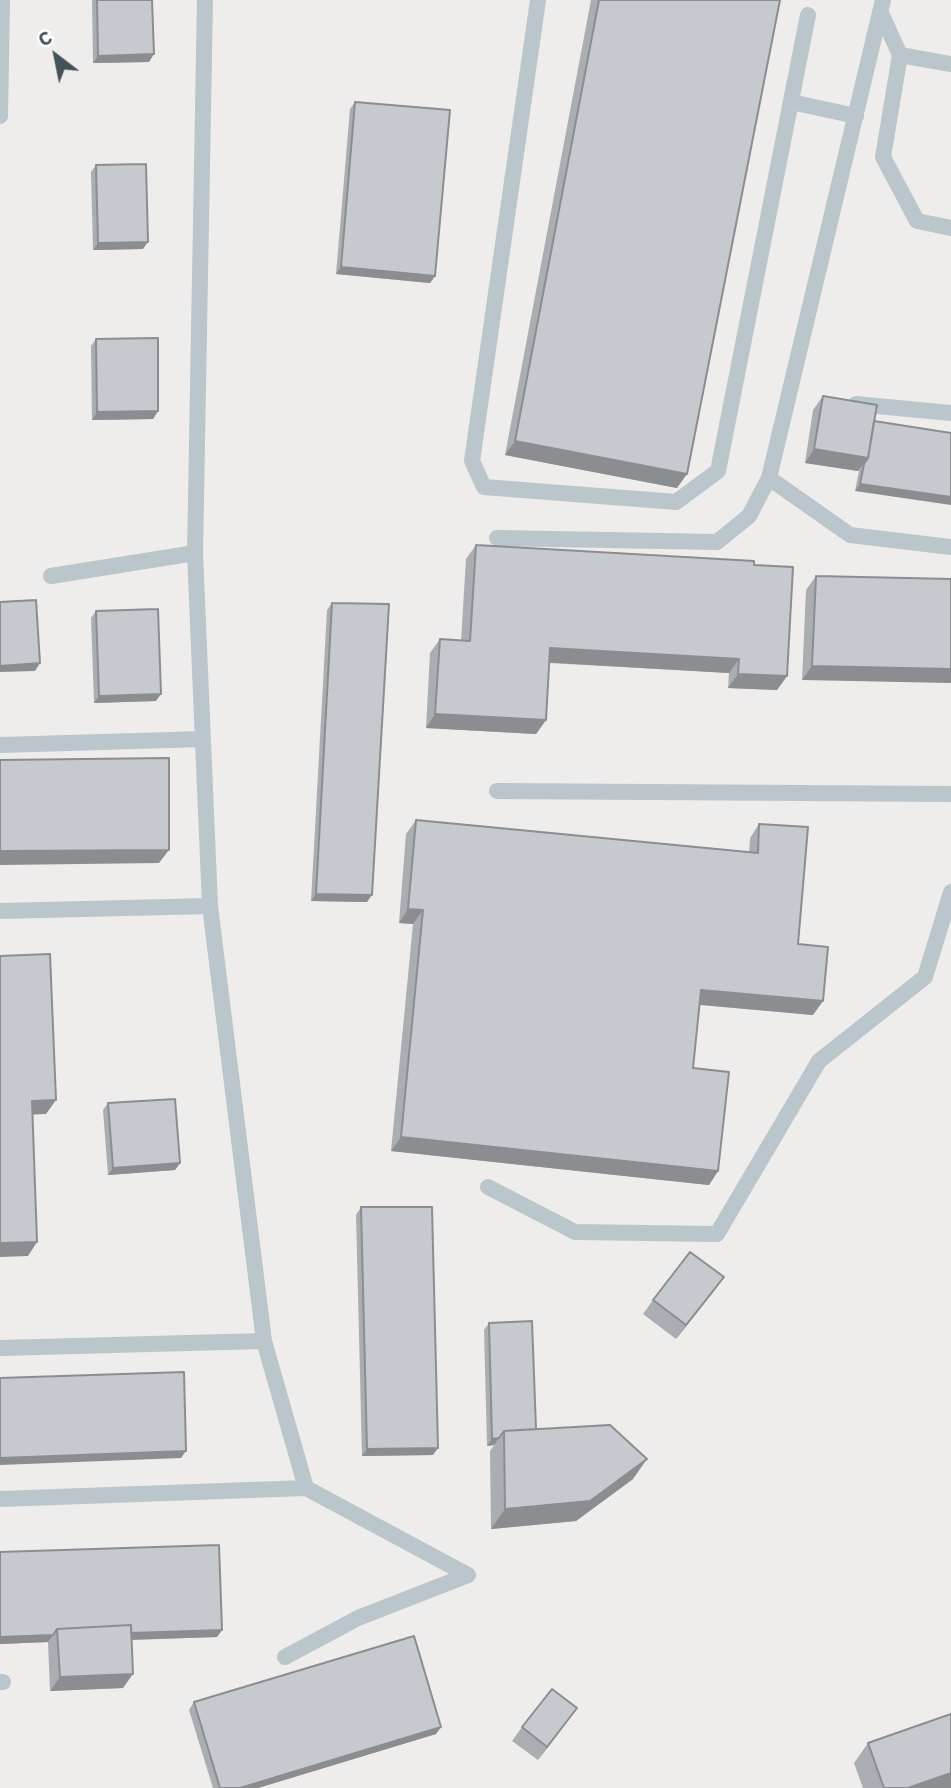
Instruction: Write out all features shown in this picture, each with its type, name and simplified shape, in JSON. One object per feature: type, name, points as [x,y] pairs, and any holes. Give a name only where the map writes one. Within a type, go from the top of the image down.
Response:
[{"type":"lane","points":[[0,116],[2,0]]},
{"type":"lane","points":[[205,0],[195,553],[210,906],[264,1341],[306,1488]]},
{"type":"lane","points":[[538,0],[472,461],[484,487],[676,502],[718,471],[808,15]]},
{"type":"lane","points":[[882,7],[900,55],[883,157],[917,220],[951,229]]},
{"type":"lane","points":[[497,538],[718,542],[749,516],[769,478],[882,7]]},
{"type":"lane","points":[[900,55],[951,64]]},
{"type":"lane","points":[[790,103],[856,116]]},
{"type":"lane","points":[[853,404],[951,413]]},
{"type":"lane","points":[[769,478],[850,536],[951,547]]},
{"type":"lane","points":[[51,576],[195,553]]},
{"type":"lane","points":[[0,744],[203,739]]},
{"type":"lane","points":[[497,792],[951,794]]},
{"type":"lane","points":[[488,1187],[575,1232],[716,1234],[820,1061],[926,978],[951,892]]},
{"type":"lane","points":[[0,911],[210,906]]},
{"type":"lane","points":[[0,1348],[264,1341]]},
{"type":"lane","points":[[0,1499],[306,1488],[468,1575],[358,1618],[285,1657]]},
{"type":"building","points":[[97,0],[152,0],[154,54],[98,56]]},
{"type":"building","points":[[599,0],[780,0],[687,474],[515,441]]},
{"type":"building","points":[[355,102],[450,110],[435,276],[341,267]]},
{"type":"building","points":[[146,164],[148,242],[98,243],[96,165]]},
{"type":"building","points":[[158,338],[158,411],[97,412],[96,339]]},
{"type":"building","points":[[823,396],[877,405],[868,458],[814,449]]},
{"type":"building","points":[[874,421],[951,433],[951,497],[860,484],[868,458]]},
{"type":"building","points":[[476,545],[754,561],[754,565],[793,567],[787,676],[738,674],[739,659],[550,648],[546,720],[435,714],[440,639],[470,641]]},
{"type":"building","points":[[816,576],[951,579],[951,669],[812,666]]},
{"type":"building","points":[[36,600],[40,663],[0,666],[0,602]]},
{"type":"building","points":[[332,603],[389,604],[372,895],[316,894]]},
{"type":"building","points":[[158,609],[161,694],[99,696],[96,611]]},
{"type":"building","points":[[169,758],[169,850],[0,851],[0,760]]},
{"type":"building","points":[[416,820],[758,853],[759,824],[808,827],[798,944],[828,947],[823,1001],[701,990],[693,1068],[729,1072],[718,1171],[401,1137],[423,910],[408,909]]},
{"type":"building","points":[[50,954],[56,1100],[32,1101],[37,1242],[0,1243],[0,956]]},
{"type":"building","points":[[175,1099],[180,1163],[113,1168],[108,1103]]},
{"type":"building","points":[[361,1207],[432,1207],[438,1448],[367,1449]]},
{"type":"building","points":[[690,1252],[724,1277],[686,1325],[653,1300]]},
{"type":"building","points":[[532,1321],[536,1429],[504,1431],[499,1438],[492,1439],[489,1323]]},
{"type":"building","points":[[184,1372],[186,1451],[0,1458],[0,1378]]},
{"type":"building","points":[[610,1425],[647,1459],[590,1501],[505,1509],[504,1431]]},
{"type":"building","points":[[219,1545],[222,1630],[131,1633],[131,1625],[57,1629],[53,1635],[0,1637],[0,1552]]},
{"type":"building","points":[[131,1625],[133,1674],[60,1677],[57,1629]]},
{"type":"building","points":[[414,1636],[441,1727],[240,1788],[220,1788],[194,1702]]},
{"type":"building","points":[[552,1689],[577,1708],[547,1747],[522,1727]]},
{"type":"building","points":[[951,1714],[951,1773],[908,1788],[884,1788],[868,1743]]}]
